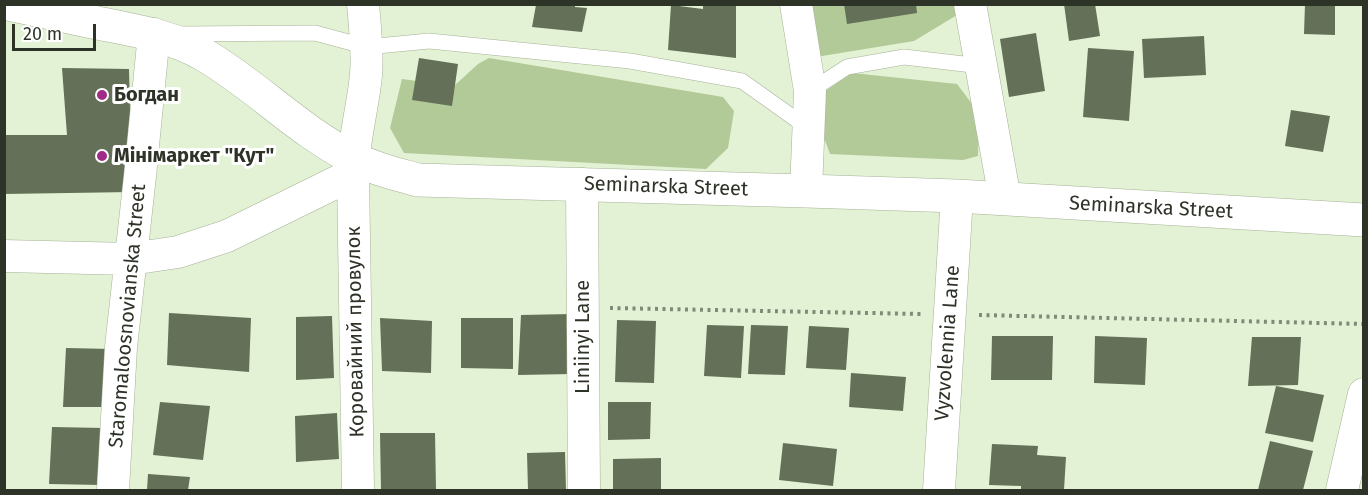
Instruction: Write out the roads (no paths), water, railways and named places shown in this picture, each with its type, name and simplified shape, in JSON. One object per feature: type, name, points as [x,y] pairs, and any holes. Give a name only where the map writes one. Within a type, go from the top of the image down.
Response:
[{"type":"street","name":"Seminarska Street","points":[[8,4],[154,34],[182,44],[206,56],[234,75],[353,166],[418,180],[957,196],[1364,220]]},
{"type":"street","name":"Коровайний провулок","points":[[358,490],[353,166],[366,76],[367,47],[363,4]]},
{"type":"street","points":[[795,4],[810,91],[806,190]]},
{"type":"street","points":[[970,4],[1005,199]]},
{"type":"street","name":"Staromaloosnovianska Street","points":[[113,490],[121,347],[154,34]]},
{"type":"street","points":[[4,256],[131,259],[178,252],[227,236],[353,166]]},
{"type":"street","name":"Liniinyi Lane","points":[[582,184],[584,490]]},
{"type":"street","name":"Vyzvolennia Lane","points":[[939,490],[957,196]]},
{"type":"street","points":[[1342,490],[1364,394]]},
{"type":"lane","points":[[154,34],[315,33],[367,47],[429,41],[630,61],[742,81],[808,128]]},
{"type":"lane","points":[[810,91],[847,67],[904,57],[981,66]]},
{"type":"place","name":"Богдан","points":[[102,95]]},
{"type":"place","name":"Мінімаркет \"Кут\"","points":[[102,156]]}]
